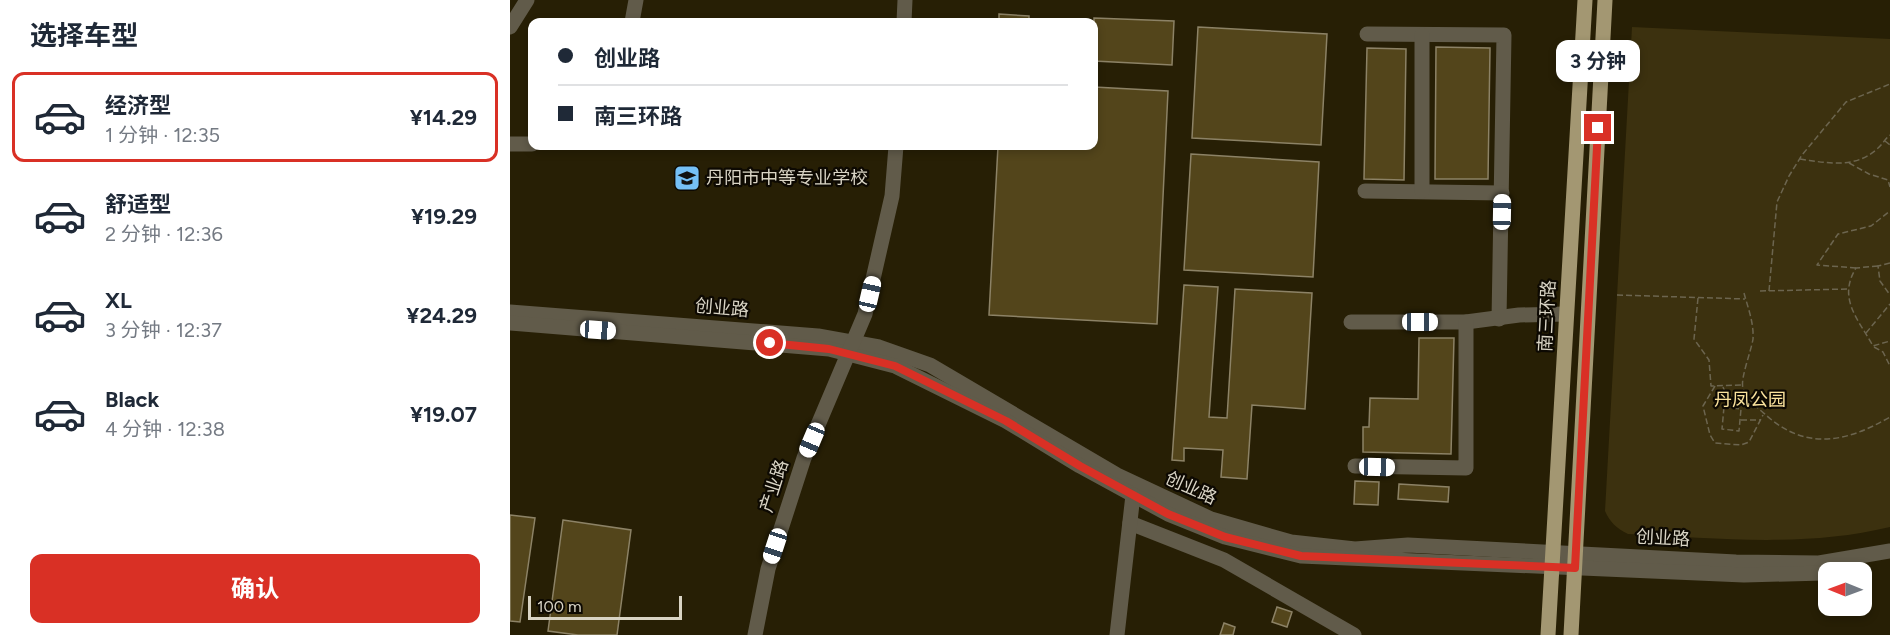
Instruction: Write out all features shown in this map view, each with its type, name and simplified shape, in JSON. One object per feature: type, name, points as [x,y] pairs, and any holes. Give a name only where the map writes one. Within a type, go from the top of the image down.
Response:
[{"type":"main road","name":"南三环路","points":[[1548,635],[1585,0]]},
{"type":"main road","points":[[1571,635],[1605,0]]},
{"type":"street","points":[[510,27],[527,0]]},
{"type":"street","points":[[634,18],[636,0]]},
{"type":"street","points":[[904,18],[905,0]]},
{"type":"street","points":[[1367,34],[1504,35],[1499,319]]},
{"type":"street","points":[[1422,35],[1422,191]]},
{"type":"street","points":[[510,144],[528,144]]},
{"type":"street","name":"产业路","points":[[755,635],[768,568],[804,458],[865,314],[892,196],[896,150]]},
{"type":"street","points":[[1365,191],[1502,193]]},
{"type":"street","name":"创业路","points":[[510,312],[806,335],[851,348],[895,366],[996,416],[1168,514],[1225,537],[1301,556],[1819,563],[1890,551]]},
{"type":"street","points":[[1351,321],[1466,322],[1566,314]]},
{"type":"street","points":[[1355,466],[1466,468],[1466,322]]},
{"type":"street","name":"创业路","points":[[510,323],[730,339],[829,349],[879,346],[930,365],[1117,475],[1211,519],[1291,542],[1355,549],[1408,545],[1552,559]]},
{"type":"street","points":[[1117,635],[1133,495]]},
{"type":"street","points":[[1130,523],[1224,560],[1354,635]]},
{"type":"street","name":"创业路","points":[[1575,560],[1744,575],[1825,573],[1890,561]]},
{"type":"path","points":[[1769,291],[1777,202],[1800,159],[1846,102],[1890,84]]},
{"type":"path","points":[[1800,159],[1834,164],[1848,163],[1877,149],[1890,135]]},
{"type":"path","points":[[1884,141],[1890,145]]},
{"type":"path","points":[[1848,163],[1869,174],[1888,180],[1890,187]]},
{"type":"path","points":[[1890,211],[1871,226],[1838,234],[1817,265],[1856,268],[1890,263]]},
{"type":"path","points":[[1878,266],[1880,281],[1890,295]]},
{"type":"path","points":[[1856,268],[1848,289],[1853,314],[1873,346],[1882,352],[1890,366]]},
{"type":"path","points":[[1760,291],[1848,289]]},
{"type":"path","points":[[1744,294],[1753,336],[1742,385],[1750,400],[1782,429],[1797,435],[1822,440],[1845,438],[1867,431],[1890,417]]},
{"type":"path","points":[[1617,295],[1745,299]]},
{"type":"path","points":[[1698,297],[1694,339],[1709,360],[1711,386],[1742,385]]},
{"type":"path","points":[[1866,333],[1890,304]]},
{"type":"path","points":[[1873,346],[1890,341]]},
{"type":"path","points":[[1715,386],[1703,406],[1710,435],[1715,443],[1741,445],[1749,442],[1764,413]]},
{"type":"path","points":[[1722,386],[1731,408]]},
{"type":"path","points":[[1724,407],[1741,409],[1740,420],[1739,431],[1722,429],[1724,407]]},
{"type":"path","points":[[1740,420],[1761,420]]},
{"type":"green space","name":"丹凤公园","points":[[1632,27],[1890,39],[1890,527],[1825,538],[1727,539],[1628,534],[1614,524],[1607,515],[1605,511]]},
{"type":"building","points":[[999,14],[1029,16],[1029,18],[999,18]]},
{"type":"building","points":[[1098,18],[1174,21],[1172,65],[1098,61]]},
{"type":"building","points":[[1198,27],[1327,34],[1321,145],[1192,138]]},
{"type":"building","points":[[1436,47],[1490,48],[1488,179],[1435,179]]},
{"type":"building","points":[[1367,48],[1406,49],[1404,180],[1364,179]]},
{"type":"building","points":[[1098,87],[1168,91],[1157,324],[989,315],[998,150],[1098,150]]},
{"type":"building","points":[[1191,154],[1319,162],[1313,277],[1184,270]]},
{"type":"building","points":[[1184,285],[1218,287],[1209,417],[1227,418],[1235,289],[1312,293],[1305,409],[1252,405],[1247,479],[1221,477],[1223,450],[1184,448],[1184,461],[1172,460]]},
{"type":"building","points":[[1419,338],[1454,338],[1451,454],[1363,452],[1363,427],[1369,427],[1370,398],[1418,399]]},
{"type":"building","points":[[1355,481],[1379,482],[1378,505],[1354,504]]},
{"type":"building","points":[[1399,484],[1449,487],[1448,502],[1398,499]]},
{"type":"building","points":[[510,515],[535,518],[520,622],[510,621]]},
{"type":"building","points":[[563,520],[631,530],[617,635],[578,635],[548,631]]},
{"type":"building","points":[[1277,607],[1292,612],[1287,627],[1272,622]]},
{"type":"building","points":[[1224,623],[1235,627],[1233,635],[1220,635]]},
{"type":"place","name":"丹阳市中等专业学校","points":[[687,178]]},
{"type":"route","points":[[770,343],[829,349],[895,366],[1006,421],[1080,466],[1168,514],[1225,537],[1301,556],[1575,568],[1598,128]]}]
